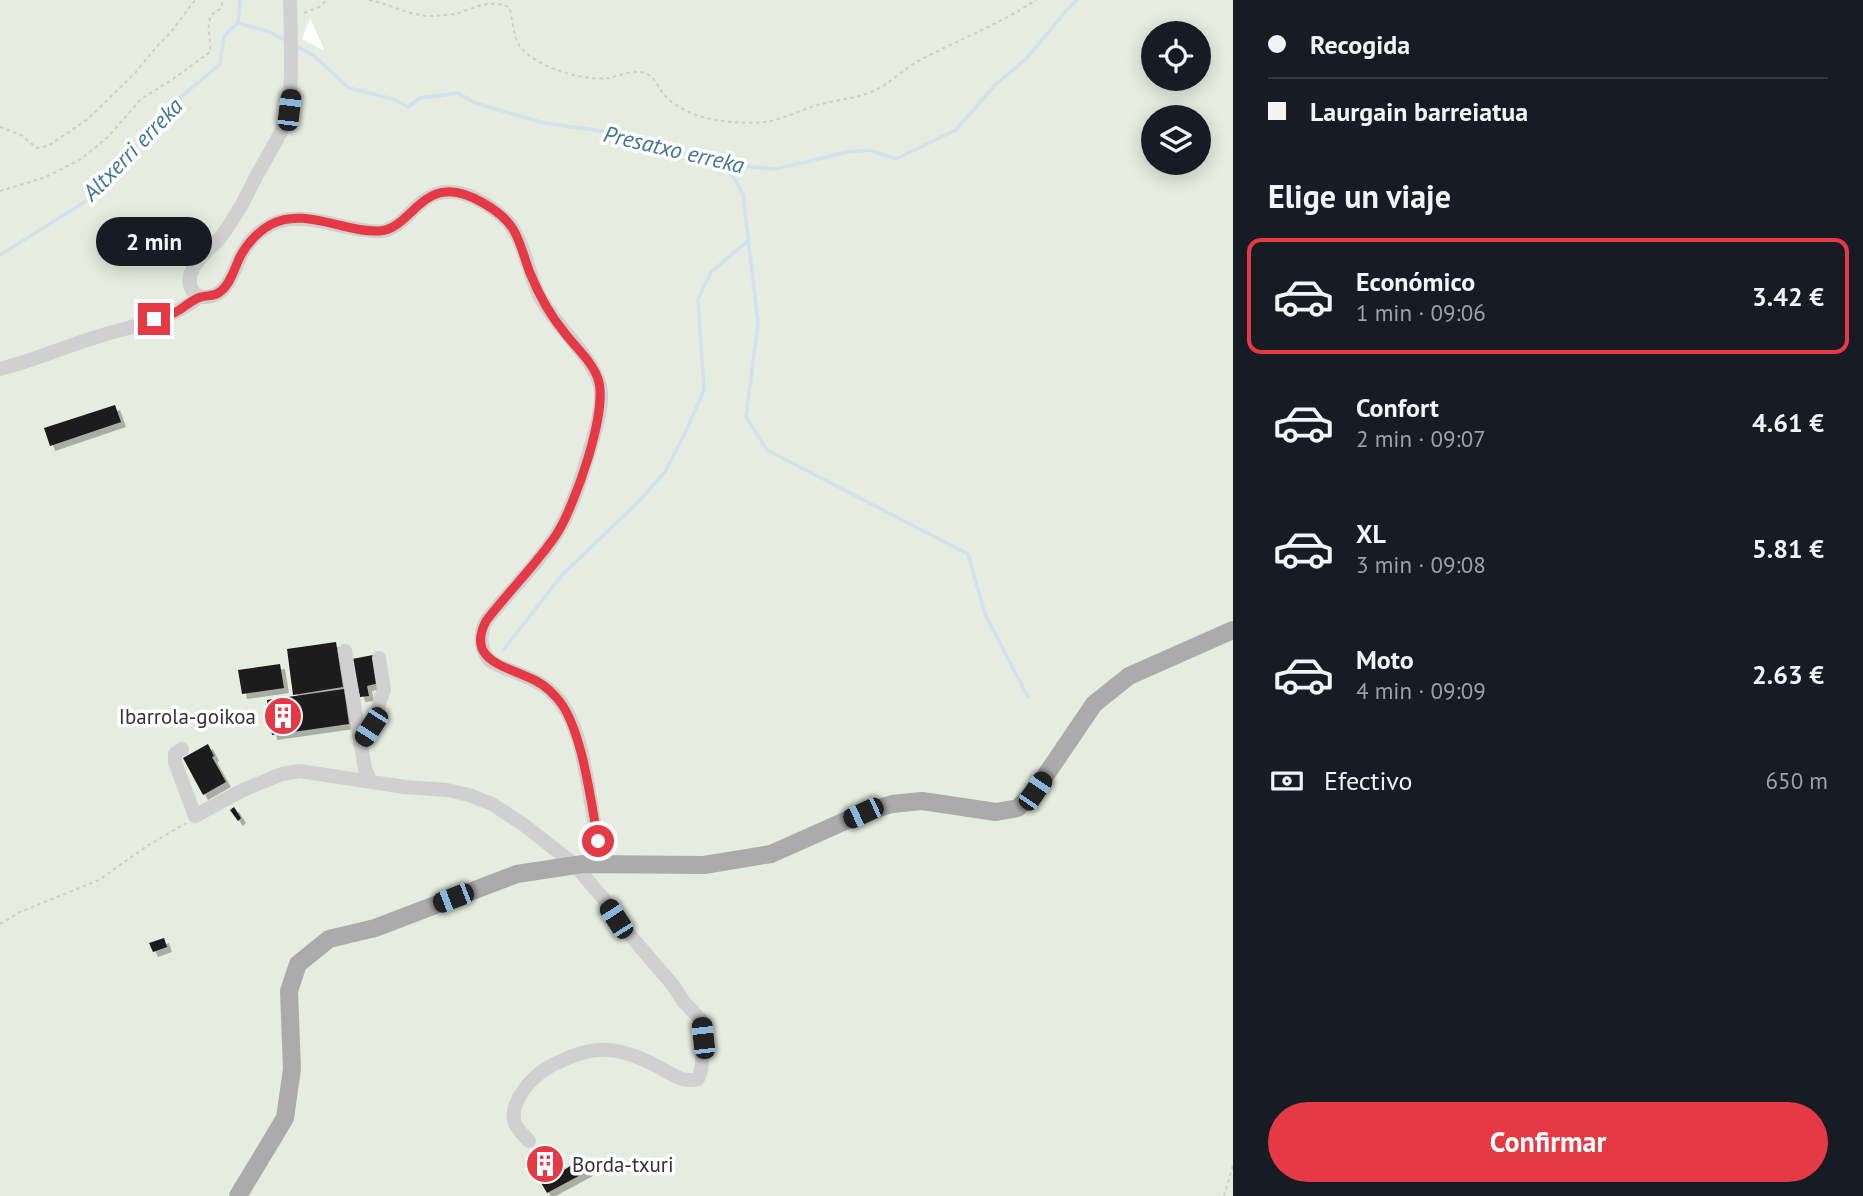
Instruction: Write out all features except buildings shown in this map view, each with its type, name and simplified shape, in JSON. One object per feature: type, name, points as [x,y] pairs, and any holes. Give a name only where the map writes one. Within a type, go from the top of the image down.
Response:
[{"type":"main road","points":[[238,1196],[285,1118],[292,1069],[289,991],[298,964],[329,939],[375,928],[517,874],[575,865],[704,865],[771,854],[863,813],[892,804],[922,801],[996,812],[1018,808],[1035,791],[1094,704],[1129,676],[1233,630]]},
{"type":"street","points":[[199,297],[191,288],[192,270],[241,206],[284,126],[289,110],[294,39],[289,0]]},
{"type":"street","points":[[0,369],[175,313],[199,297],[214,295],[229,281],[240,256],[252,240],[262,230],[283,219],[318,221],[361,230],[383,231],[404,218],[425,199],[439,193],[452,192],[460,193],[498,213],[520,241],[539,296],[594,371],[600,385],[601,397],[595,432],[564,520],[540,557],[486,621],[481,644],[490,661],[540,683],[556,696],[565,708],[577,737],[598,841],[608,864]]},
{"type":"street","points":[[345,651],[360,744],[365,769],[371,782]]},
{"type":"street","points":[[360,744],[377,716],[384,690],[379,659]]},
{"type":"street","points":[[182,749],[175,754],[175,762],[195,816],[243,790],[282,774],[299,771],[405,787],[447,790],[469,794],[492,804],[575,865],[606,902],[616,919],[701,1020],[701,1075],[698,1079],[681,1079],[630,1055],[598,1049],[554,1063],[526,1086],[515,1107],[513,1121],[516,1129],[529,1141]]},
{"type":"path","points":[[0,127],[21,135],[37,148],[48,146],[88,119],[136,72],[195,0]]},
{"type":"path","points":[[0,191],[46,177],[81,159],[114,131],[141,99],[210,52],[208,23],[212,15],[221,9],[223,0]]},
{"type":"path","points":[[294,39],[303,14],[320,7],[327,0]]},
{"type":"path","points":[[369,0],[411,14],[427,16],[455,14],[489,2],[501,3],[509,8],[518,44],[529,57],[538,62],[590,78],[643,72],[657,82],[672,103],[701,117],[736,122],[770,121],[877,89],[922,59],[997,23],[1036,0]]},
{"type":"path","points":[[0,924],[20,912],[99,880],[195,816]]},
{"type":"path","points":[[1224,1196],[1233,1165]]},
{"type":"shaded area","points":[[0,0],[1233,0],[1233,1196],[0,1196]],"holes":[[[310,18],[324,49],[302,39]]]},
{"type":"waterway","points":[[238,23],[240,0]]},
{"type":"waterway","name":"Presatxo erreka","points":[[294,45],[313,55],[349,88],[393,99],[408,107],[420,98],[458,93],[475,103],[544,123],[623,134],[726,165],[776,169],[847,152],[869,150],[896,159],[956,130],[996,84],[1026,59],[1077,0]]},
{"type":"waterway","name":"Presatxo erreka","points":[[238,23],[270,32],[288,42]]},
{"type":"waterway","name":"Altxerri erreka","points":[[0,255],[94,196],[167,109],[220,64],[224,36],[238,23]]},
{"type":"waterway","points":[[726,165],[743,194],[758,323],[746,417],[767,450],[968,554],[985,614],[1028,697]]},
{"type":"waterway","points":[[504,649],[562,575],[637,503],[665,472],[704,390],[698,299],[711,272],[748,241]]},
{"type":"place","name":"Ibarrola-goikoa","points":[[283,716]]},
{"type":"place","name":"Borda-txuri","points":[[545,1164]]},
{"type":"route","points":[[154,319],[175,313],[199,297],[208,297],[221,291],[252,240],[262,230],[283,219],[318,221],[361,230],[383,231],[432,195],[452,192],[486,205],[510,225],[520,241],[539,296],[594,371],[600,385],[601,397],[595,432],[564,520],[546,548],[486,621],[481,644],[490,661],[537,681],[551,691],[562,704],[578,742],[598,841]]}]
